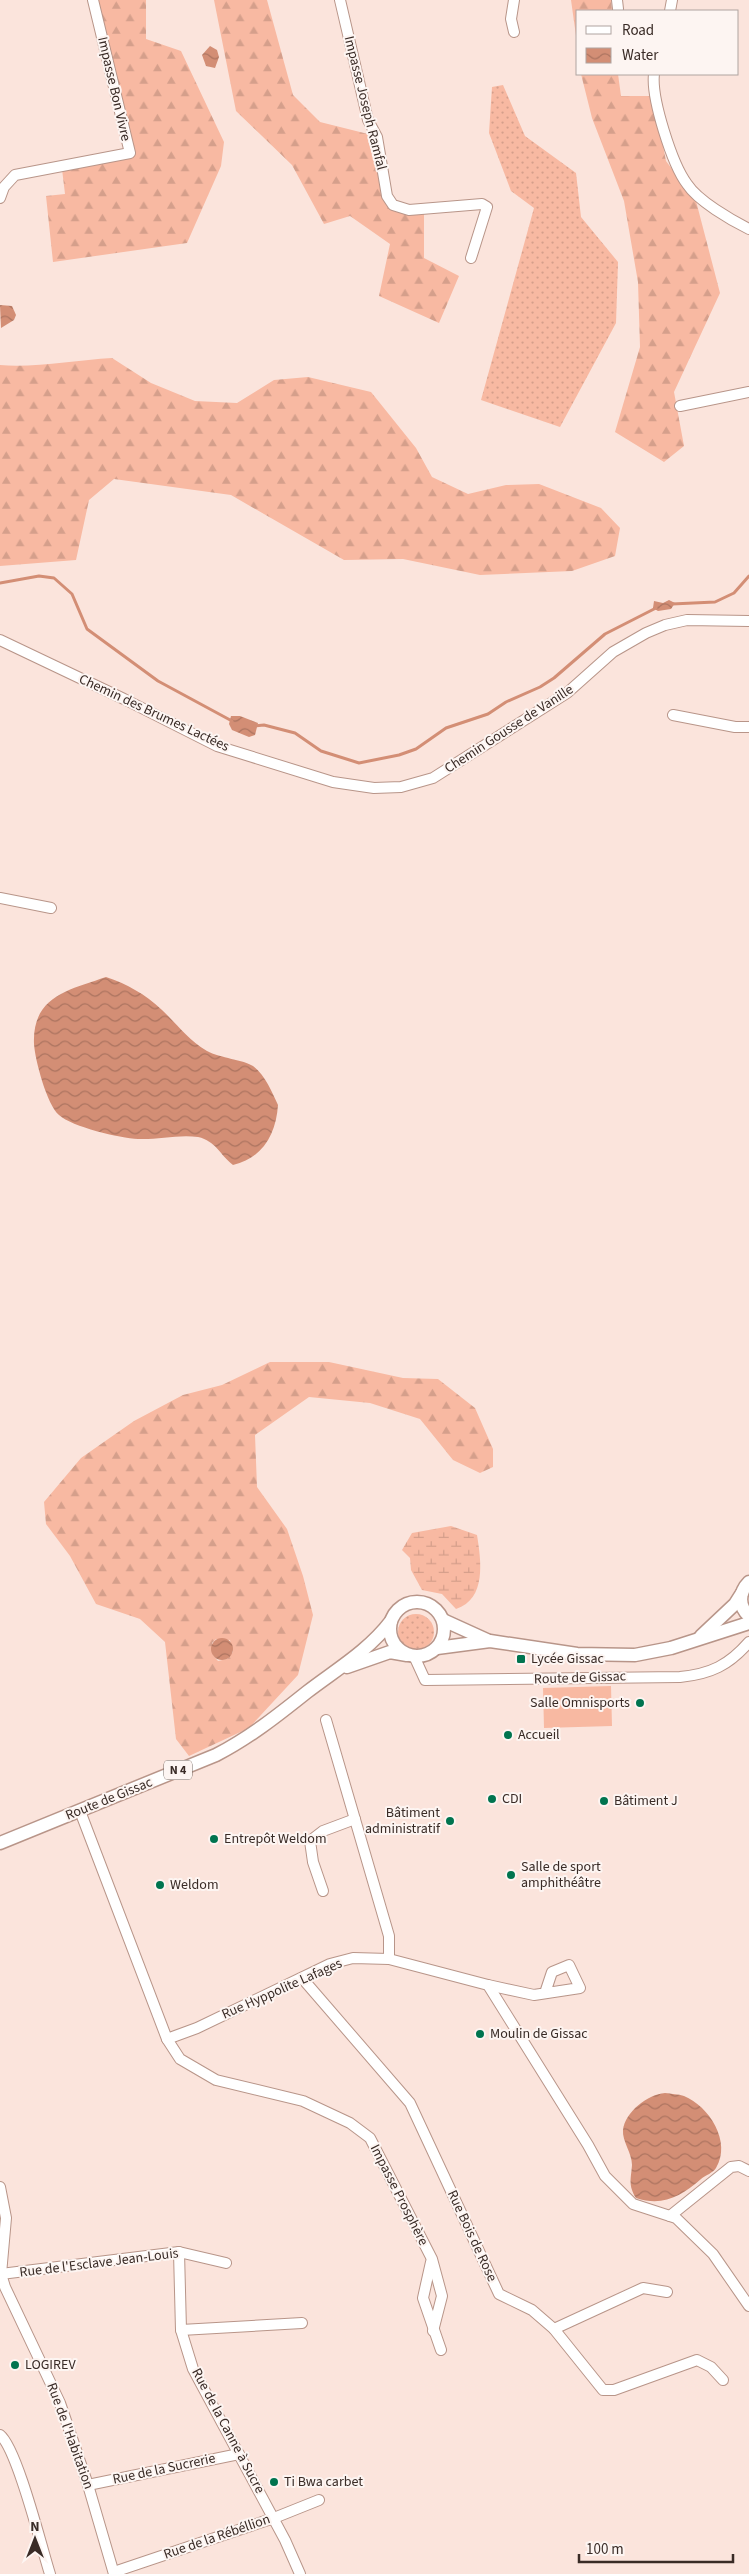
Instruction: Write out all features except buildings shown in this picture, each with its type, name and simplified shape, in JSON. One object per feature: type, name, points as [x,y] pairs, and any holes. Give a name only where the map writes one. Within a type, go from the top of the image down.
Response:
[{"type":"main road","name":"N 4","points":[[745,1587],[742,1606],[749,1616]]},
{"type":"main road","name":"Route de Gissac","points":[[697,1639],[735,1604],[745,1587]]},
{"type":"main road","name":"N 4","points":[[391,1621],[401,1607],[417,1602],[433,1607],[443,1620]]},
{"type":"main road","name":"Route de Gissac","points":[[443,1620],[490,1641],[562,1652],[616,1656],[658,1651],[749,1623]]},
{"type":"main road","points":[[437,1648],[444,1636],[443,1620]]},
{"type":"main road","name":"Route de Gissac","points":[[0,1843],[216,1755],[242,1741],[340,1670],[378,1638],[391,1621]]},
{"type":"main road","points":[[391,1621],[391,1638],[401,1651],[412,1656]]},
{"type":"main road","name":"Route de Gissac","points":[[437,1648],[490,1641]]},
{"type":"main road","name":"N 4","points":[[412,1656],[429,1654],[437,1648]]},
{"type":"main road","name":"Route de Gissac","points":[[340,1670],[390,1652],[412,1656]]},
{"type":"street","name":"Impasse Bon Vivre","points":[[0,198],[4,187],[15,174],[130,153],[93,0]]},
{"type":"street","name":"Impasse Joseph Ramfal","points":[[340,0],[368,120],[376,136],[387,196],[393,205],[409,210],[482,204],[487,207],[471,258]]},
{"type":"street","points":[[514,0],[511,19],[514,32]]},
{"type":"street","points":[[654,75],[663,129],[687,185],[725,217],[749,229]]},
{"type":"street","points":[[680,406],[749,392]]},
{"type":"street","name":"Chemin Gousse de Vanille","points":[[401,787],[433,778],[441,773],[567,693],[613,652],[646,633],[665,625],[687,620],[749,621]]},
{"type":"street","name":"Chemin des Brumes Lactées","points":[[0,640],[217,746],[333,782],[374,788],[401,787]]},
{"type":"street","points":[[673,715],[735,727],[749,727]]},
{"type":"street","points":[[0,898],[51,908]]},
{"type":"street","name":"Route de Gissac","points":[[412,1656],[425,1680],[431,1681],[680,1678],[702,1674],[719,1668],[735,1658],[749,1642]]},
{"type":"street","points":[[326,1720],[389,1936],[389,1959]]},
{"type":"street","points":[[80,1811],[167,2040]]},
{"type":"street","points":[[323,1891],[313,1862],[310,1841],[316,1834],[355,1819]]},
{"type":"street","name":"Rue Hyppolite Lafages","points":[[167,2040],[330,1964],[353,1958],[389,1959],[488,1985],[534,1995],[545,1993]]},
{"type":"street","name":"Rue Bois de Rose","points":[[302,1978],[410,2103],[500,2294],[532,2310],[554,2329],[603,2390],[614,2390],[698,2360],[711,2367],[723,2380]]},
{"type":"street","points":[[488,1985],[588,2144],[605,2176],[633,2204],[676,2218],[713,2254],[749,2306]]},
{"type":"street","name":"Impasse Prosphère","points":[[167,2040],[180,2059],[216,2080],[303,2101],[350,2123],[370,2138],[432,2259],[442,2296],[433,2331]]},
{"type":"street","points":[[670,2216],[731,2166],[739,2166],[749,2172]]},
{"type":"street","name":"Rue de l'Habitation","points":[[0,2186],[6,2218],[2,2274],[5,2287],[60,2403],[88,2485],[114,2573]]},
{"type":"street","name":"Rue de l'Esclave Jean-Louis","points":[[2,2274],[179,2252],[226,2263]]},
{"type":"street","name":"Rue de la Canne à Sucre","points":[[179,2252],[181,2330],[193,2369],[274,2518],[300,2574]]},
{"type":"street","points":[[432,2259],[423,2298],[441,2350]]},
{"type":"street","points":[[554,2329],[643,2288],[667,2292]]},
{"type":"street","points":[[181,2330],[302,2323]]},
{"type":"street","points":[[0,2435],[8,2445],[25,2492],[50,2574]]},
{"type":"street","name":"Rue de la Sucrerie","points":[[88,2485],[240,2454]]},
{"type":"street","name":"Rue de la Rébéllion","points":[[114,2573],[274,2518],[319,2500]]},
{"type":"green space","points":[[97,0],[146,0],[146,39],[181,51],[224,142],[221,166],[187,243],[53,262],[46,196],[65,194],[62,169],[133,157]]},
{"type":"green space","points":[[214,0],[267,0],[293,95],[320,122],[372,135],[384,201],[402,214],[424,213],[424,258],[459,276],[439,323],[379,296],[390,244],[350,216],[324,224],[292,165],[236,111]]},
{"type":"green space","points":[[571,0],[611,0],[612,10],[576,10],[576,36]]},
{"type":"green space","points":[[581,75],[618,75],[621,96],[653,96],[666,161],[696,201],[720,293],[674,392],[684,446],[664,462],[615,432],[640,347],[638,282],[624,201],[592,118]]},
{"type":"green space","points":[[503,85],[525,136],[576,173],[581,217],[618,262],[616,323],[560,427],[481,400],[534,208],[511,191],[489,133],[492,87]]},
{"type":"green space","points":[[112,358],[151,383],[195,401],[237,403],[274,380],[308,377],[371,392],[416,448],[432,477],[468,494],[506,485],[539,484],[601,508],[620,528],[615,556],[572,571],[480,575],[403,559],[344,560],[231,495],[114,479],[89,500],[76,560],[0,566],[0,365],[41,365]]},
{"type":"green space","points":[[270,1362],[329,1362],[403,1378],[438,1379],[475,1408],[493,1449],[493,1467],[480,1473],[453,1460],[420,1419],[370,1403],[309,1397],[255,1435],[257,1487],[287,1529],[303,1576],[313,1615],[298,1675],[249,1728],[189,1756],[176,1739],[165,1642],[140,1619],[96,1604],[70,1556],[46,1524],[44,1502],[81,1458],[134,1421],[183,1395],[222,1385]],"holes":[[[216,1639],[230,1640],[233,1652],[227,1659],[218,1661],[213,1655],[212,1643]]]},
{"type":"green space","points":[[451,1526],[477,1535],[480,1556],[480,1578],[473,1597],[466,1604],[456,1609],[442,1594],[422,1590],[411,1570],[410,1558],[402,1550],[412,1533]]},
{"type":"green space","points":[[416,1614],[423,1615],[429,1619],[433,1625],[433,1639],[429,1645],[423,1649],[416,1650],[409,1649],[403,1645],[399,1639],[398,1632],[399,1625],[403,1619],[409,1615]]},
{"type":"green space","points":[[611,1686],[612,1726],[544,1728],[543,1688]]},
{"type":"water","points":[[210,46],[217,50],[219,57],[215,68],[206,66],[202,55]]},
{"type":"water","points":[[0,305],[12,306],[16,315],[14,320],[1,328]]},
{"type":"water","points":[[669,600],[675,603],[671,609],[658,611],[653,608],[654,601],[663,603]]},
{"type":"water","points":[[231,716],[240,716],[258,723],[255,735],[249,737],[232,730],[229,724]]},
{"type":"water","points":[[106,977],[128,986],[149,999],[200,1047],[218,1055],[249,1064],[261,1074],[278,1105],[277,1116],[271,1135],[260,1151],[243,1162],[233,1165],[214,1145],[198,1137],[130,1138],[85,1128],[59,1115],[50,1102],[42,1082],[37,1060],[34,1044],[35,1028],[39,1015],[55,997],[66,991]]},
{"type":"water","points":[[218,1638],[226,1638],[233,1645],[233,1653],[226,1660],[218,1660],[211,1653],[211,1645]]},
{"type":"water","points":[[665,2093],[684,2096],[702,2108],[709,2116],[719,2136],[720,2158],[713,2171],[679,2195],[655,2201],[636,2198],[631,2182],[632,2161],[623,2130],[628,2117],[638,2105],[658,2094]]},
{"type":"waterway","points":[[0,583],[39,576],[54,578],[72,594],[87,629],[158,681],[232,721]]},
{"type":"waterway","points":[[672,604],[715,602],[734,593],[749,576]]},
{"type":"waterway","points":[[254,726],[264,725],[295,733],[321,751],[359,763],[399,755],[416,749],[446,728],[488,714],[506,702],[540,687],[554,678],[605,634],[656,608]]},
{"type":"place","name":"Lycée Gissac","points":[[521,1659]]},
{"type":"place","name":"Salle Omnisports","points":[[640,1703]]},
{"type":"place","name":"Accueil","points":[[508,1735]]},
{"type":"place","name":"CDI","points":[[492,1799]]},
{"type":"place","name":"Bâtiment J","points":[[604,1801]]},
{"type":"place","name":"Bâtiment administratif","points":[[450,1821]]},
{"type":"place","name":"Entrepôt Weldom","points":[[214,1839]]},
{"type":"place","name":"Salle de sport amphithéâtre","points":[[511,1875]]},
{"type":"place","name":"Weldom","points":[[160,1885]]},
{"type":"place","name":"Moulin de Gissac","points":[[480,2034]]},
{"type":"place","name":"LOGIREV","points":[[15,2365]]},
{"type":"place","name":"Ti Bwa carbet","points":[[274,2482]]}]
